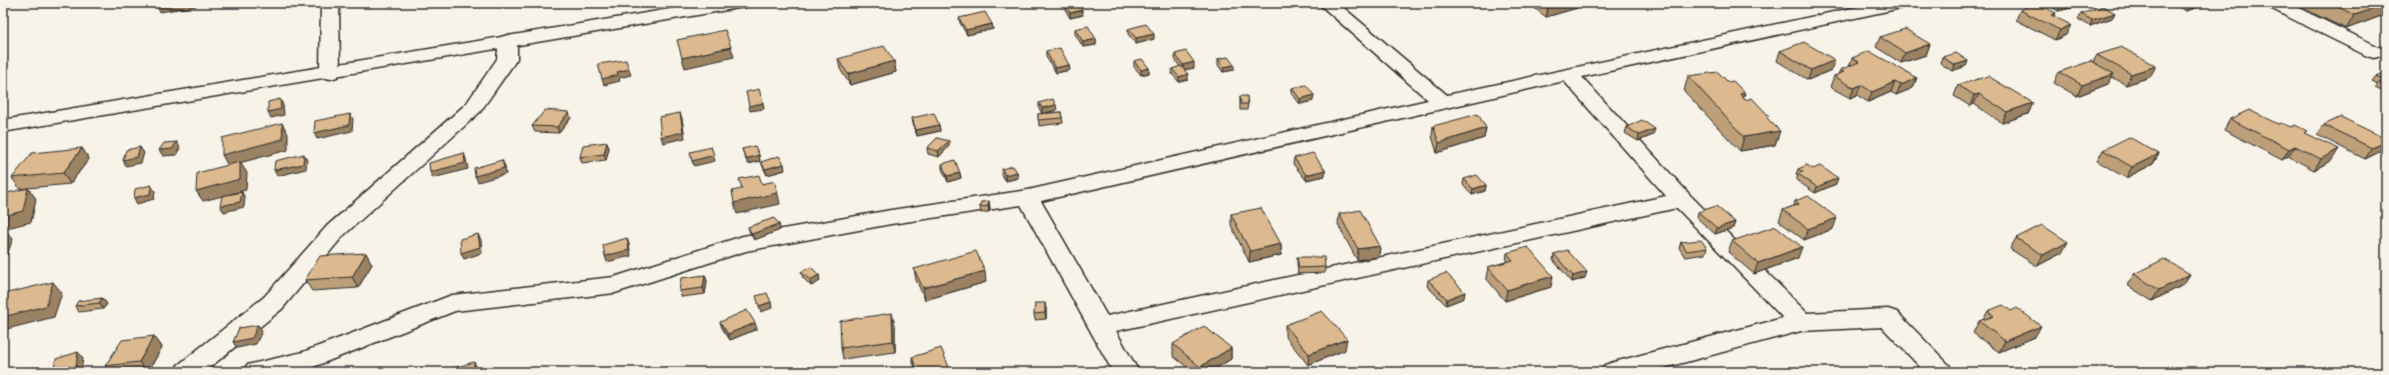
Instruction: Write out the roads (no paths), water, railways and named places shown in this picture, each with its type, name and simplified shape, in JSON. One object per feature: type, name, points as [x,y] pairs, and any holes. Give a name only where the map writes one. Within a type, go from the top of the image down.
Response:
[{"type":"main road","points":[[330,3],[330,73]]},
{"type":"main road","points":[[3,126],[330,73],[739,3]]},
{"type":"main road","points":[[1327,3],[1444,103]]},
{"type":"main road","points":[[256,372],[308,360],[452,303],[615,285],[743,244],[891,217],[1028,197],[1569,74],[1900,3]]},
{"type":"main road","points":[[2274,3],[2374,52]]},
{"type":"main road","points":[[187,372],[273,303],[335,231],[473,108],[507,59],[508,42]]},
{"type":"main road","points":[[1569,74],[1682,200],[1801,322]]},
{"type":"main road","points":[[1028,197],[1126,372]]},
{"type":"main road","points":[[1100,326],[1682,200]]},
{"type":"main road","points":[[1614,372],[1801,322],[1888,318],[1940,372]]}]
